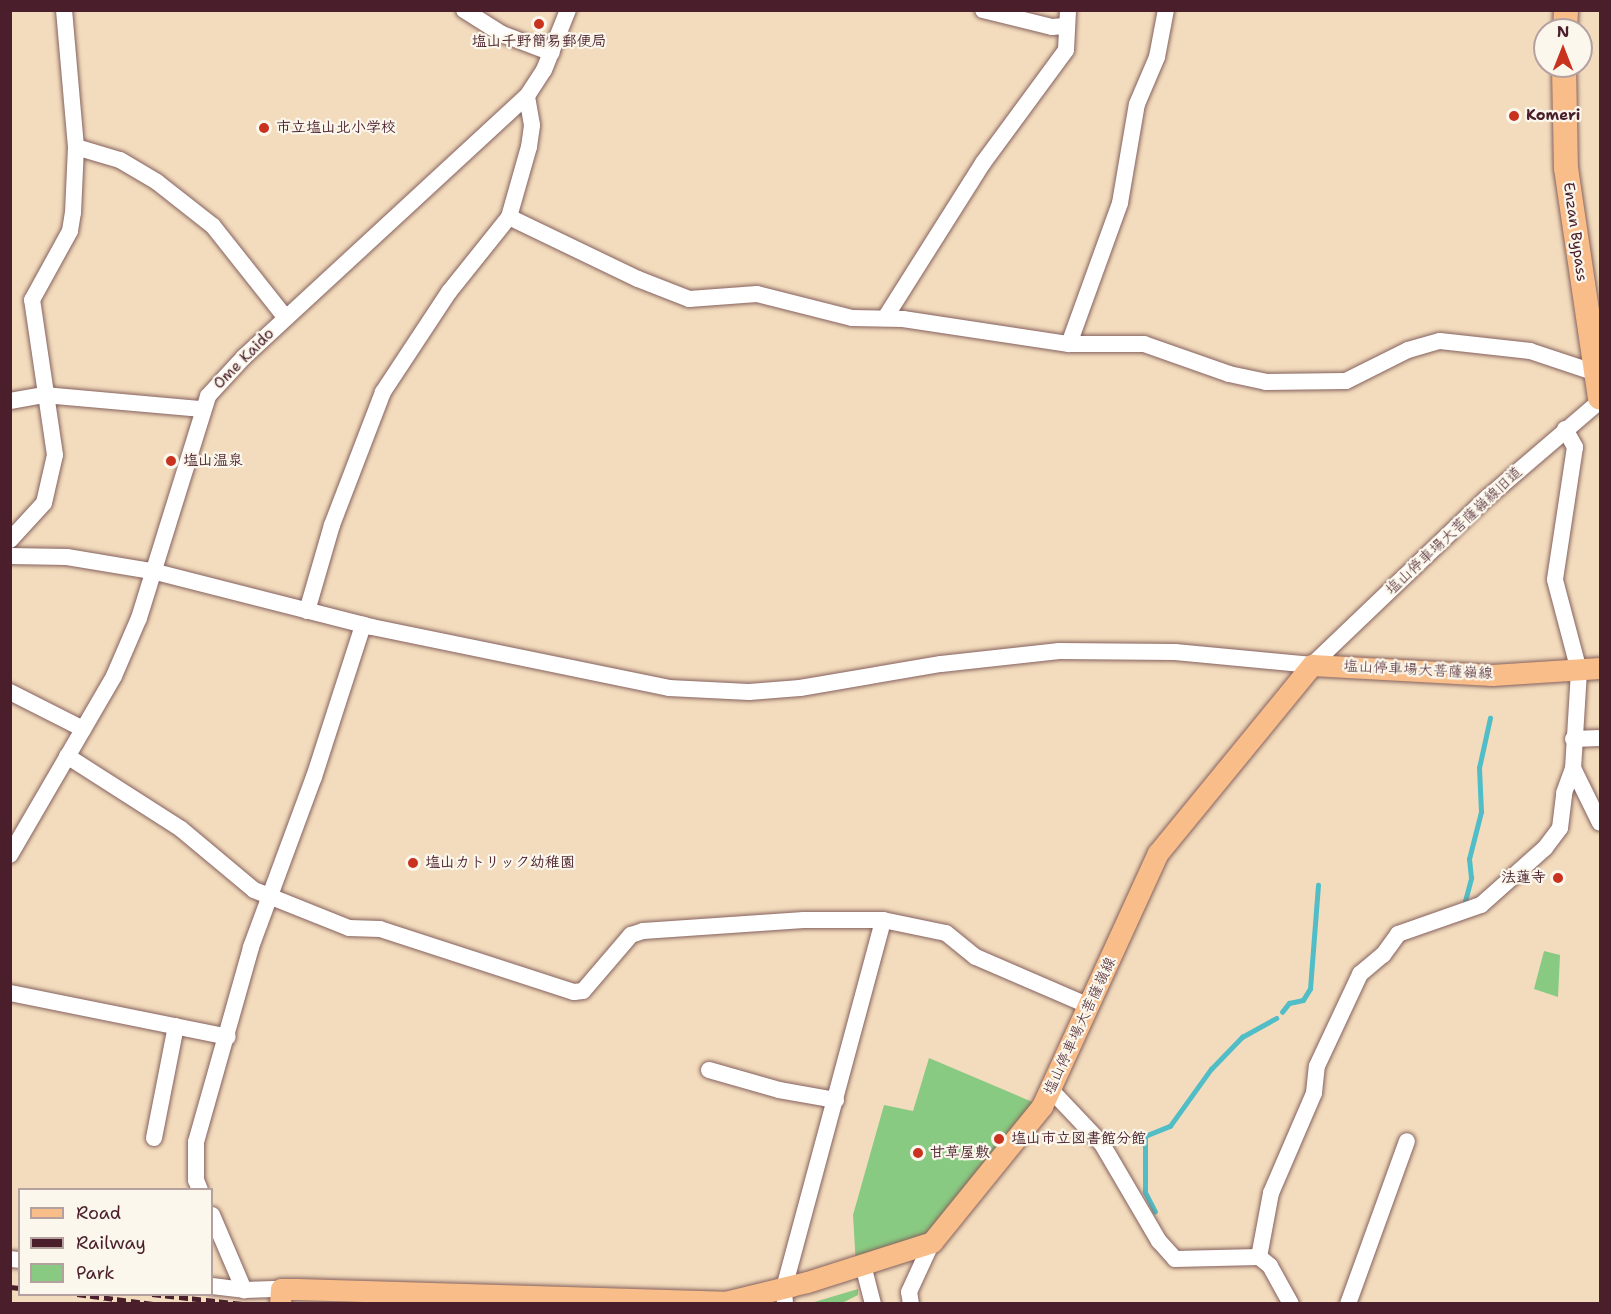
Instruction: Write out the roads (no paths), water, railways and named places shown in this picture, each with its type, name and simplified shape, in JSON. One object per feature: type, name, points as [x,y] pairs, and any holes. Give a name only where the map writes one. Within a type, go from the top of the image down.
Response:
[{"type":"highway","name":"Enzan Bypass","points":[[1564,78],[1566,168],[1600,399]]},
{"type":"main road","name":"塩山停車場大菩薩嶺線","points":[[932,1242],[1042,1106],[1158,854],[1312,665],[1492,675],[1600,668]]},
{"type":"main road","points":[[280,1296],[725,1302],[785,1296],[863,1265],[932,1242]]},
{"type":"street","points":[[10,540],[44,503],[55,455],[44,395],[32,300],[70,231],[76,147],[64,10]]},
{"type":"street","points":[[464,10],[502,34],[552,53]]},
{"type":"street","name":"Ome Kaido","points":[[10,855],[114,676],[139,618],[202,409],[218,382],[527,96],[552,53],[568,10]]},
{"type":"street","points":[[983,10],[1052,27],[1067,18]]},
{"type":"street","points":[[1069,344],[1120,203],[1137,104],[1157,57],[1166,10]]},
{"type":"street","points":[[885,318],[983,163],[1066,50],[1067,18]]},
{"type":"street","points":[[307,611],[332,525],[383,392],[449,292],[509,217],[529,147],[532,124],[527,96]]},
{"type":"street","points":[[76,147],[120,160],[157,182],[213,226],[286,318]]},
{"type":"street","points":[[509,217],[638,279],[689,299],[757,294],[852,318],[885,318],[1069,344],[1144,344],[1229,374],[1266,382],[1346,381],[1408,350],[1440,342],[1530,351],[1596,373]]},
{"type":"street","points":[[10,401],[44,395],[202,409]]},
{"type":"street","name":"塩山停車場大菩薩嶺線旧道","points":[[1312,665],[1600,399]]},
{"type":"street","points":[[1259,1257],[1271,1193],[1314,1093],[1317,1066],[1360,974],[1383,955],[1398,934],[1481,905],[1545,848],[1560,828],[1564,793],[1573,768],[1579,671],[1555,580],[1575,447],[1565,429]]},
{"type":"street","points":[[10,556],[68,557],[152,571],[363,625],[669,688],[749,692],[1059,651],[1175,652],[1312,665]]},
{"type":"street","points":[[199,1188],[196,1180],[196,1142],[228,1037],[251,947],[272,897],[355,660],[363,625]]},
{"type":"street","points":[[10,692],[83,729]]},
{"type":"street","points":[[1573,739],[1600,738]]},
{"type":"street","points":[[67,756],[181,829],[254,890],[349,928],[380,929],[574,992],[583,991],[631,935],[643,931],[804,920],[883,920],[946,933],[984,961],[1089,1006]]},
{"type":"street","points":[[1573,768],[1600,823]]},
{"type":"street","points":[[785,1296],[883,920]]},
{"type":"street","points":[[10,993],[228,1037]]},
{"type":"street","points":[[154,1138],[176,1026]]},
{"type":"street","points":[[709,1070],[779,1090],[836,1100]]},
{"type":"street","points":[[1051,1090],[1102,1144],[1159,1240],[1175,1259],[1259,1257],[1270,1266],[1291,1304]]},
{"type":"street","points":[[1348,1304],[1407,1141]]},
{"type":"street","points":[[213,1217],[244,1290]]},
{"type":"street","points":[[911,1304],[909,1292],[932,1242]]},
{"type":"street","points":[[863,1265],[873,1304]]},
{"type":"street","points":[[213,1286],[280,1296]]},
{"type":"waterway","points":[[1465,901],[1471,878],[1469,859],[1481,812],[1479,768],[1490,718]]},
{"type":"waterway","points":[[1282,1012],[1289,1003],[1303,1000],[1310,989],[1318,885]]},
{"type":"waterway","points":[[1155,1212],[1145,1192],[1145,1136],[1170,1126],[1211,1069],[1242,1037],[1276,1018]]},
{"type":"railway","points":[[10,1287],[18,1288]]},
{"type":"railway","points":[[92,1296],[153,1304]]},
{"type":"railway","points":[[170,1296],[242,1304]]},
{"type":"place","name":"塩山千野簡易郵便局","points":[[539,24]]},
{"type":"place","name":"Komeri","points":[[1514,116]]},
{"type":"place","name":"市立塩山北小学校","points":[[264,128]]},
{"type":"place","name":"塩山温泉","points":[[171,461]]},
{"type":"place","name":"塩山カトリック幼稚園","points":[[413,863]]},
{"type":"place","name":"法蓮寺","points":[[1558,878]]},
{"type":"place","name":"塩山市立図書館分館","points":[[999,1139]]},
{"type":"place","name":"甘草屋敷","points":[[918,1153]]}]
